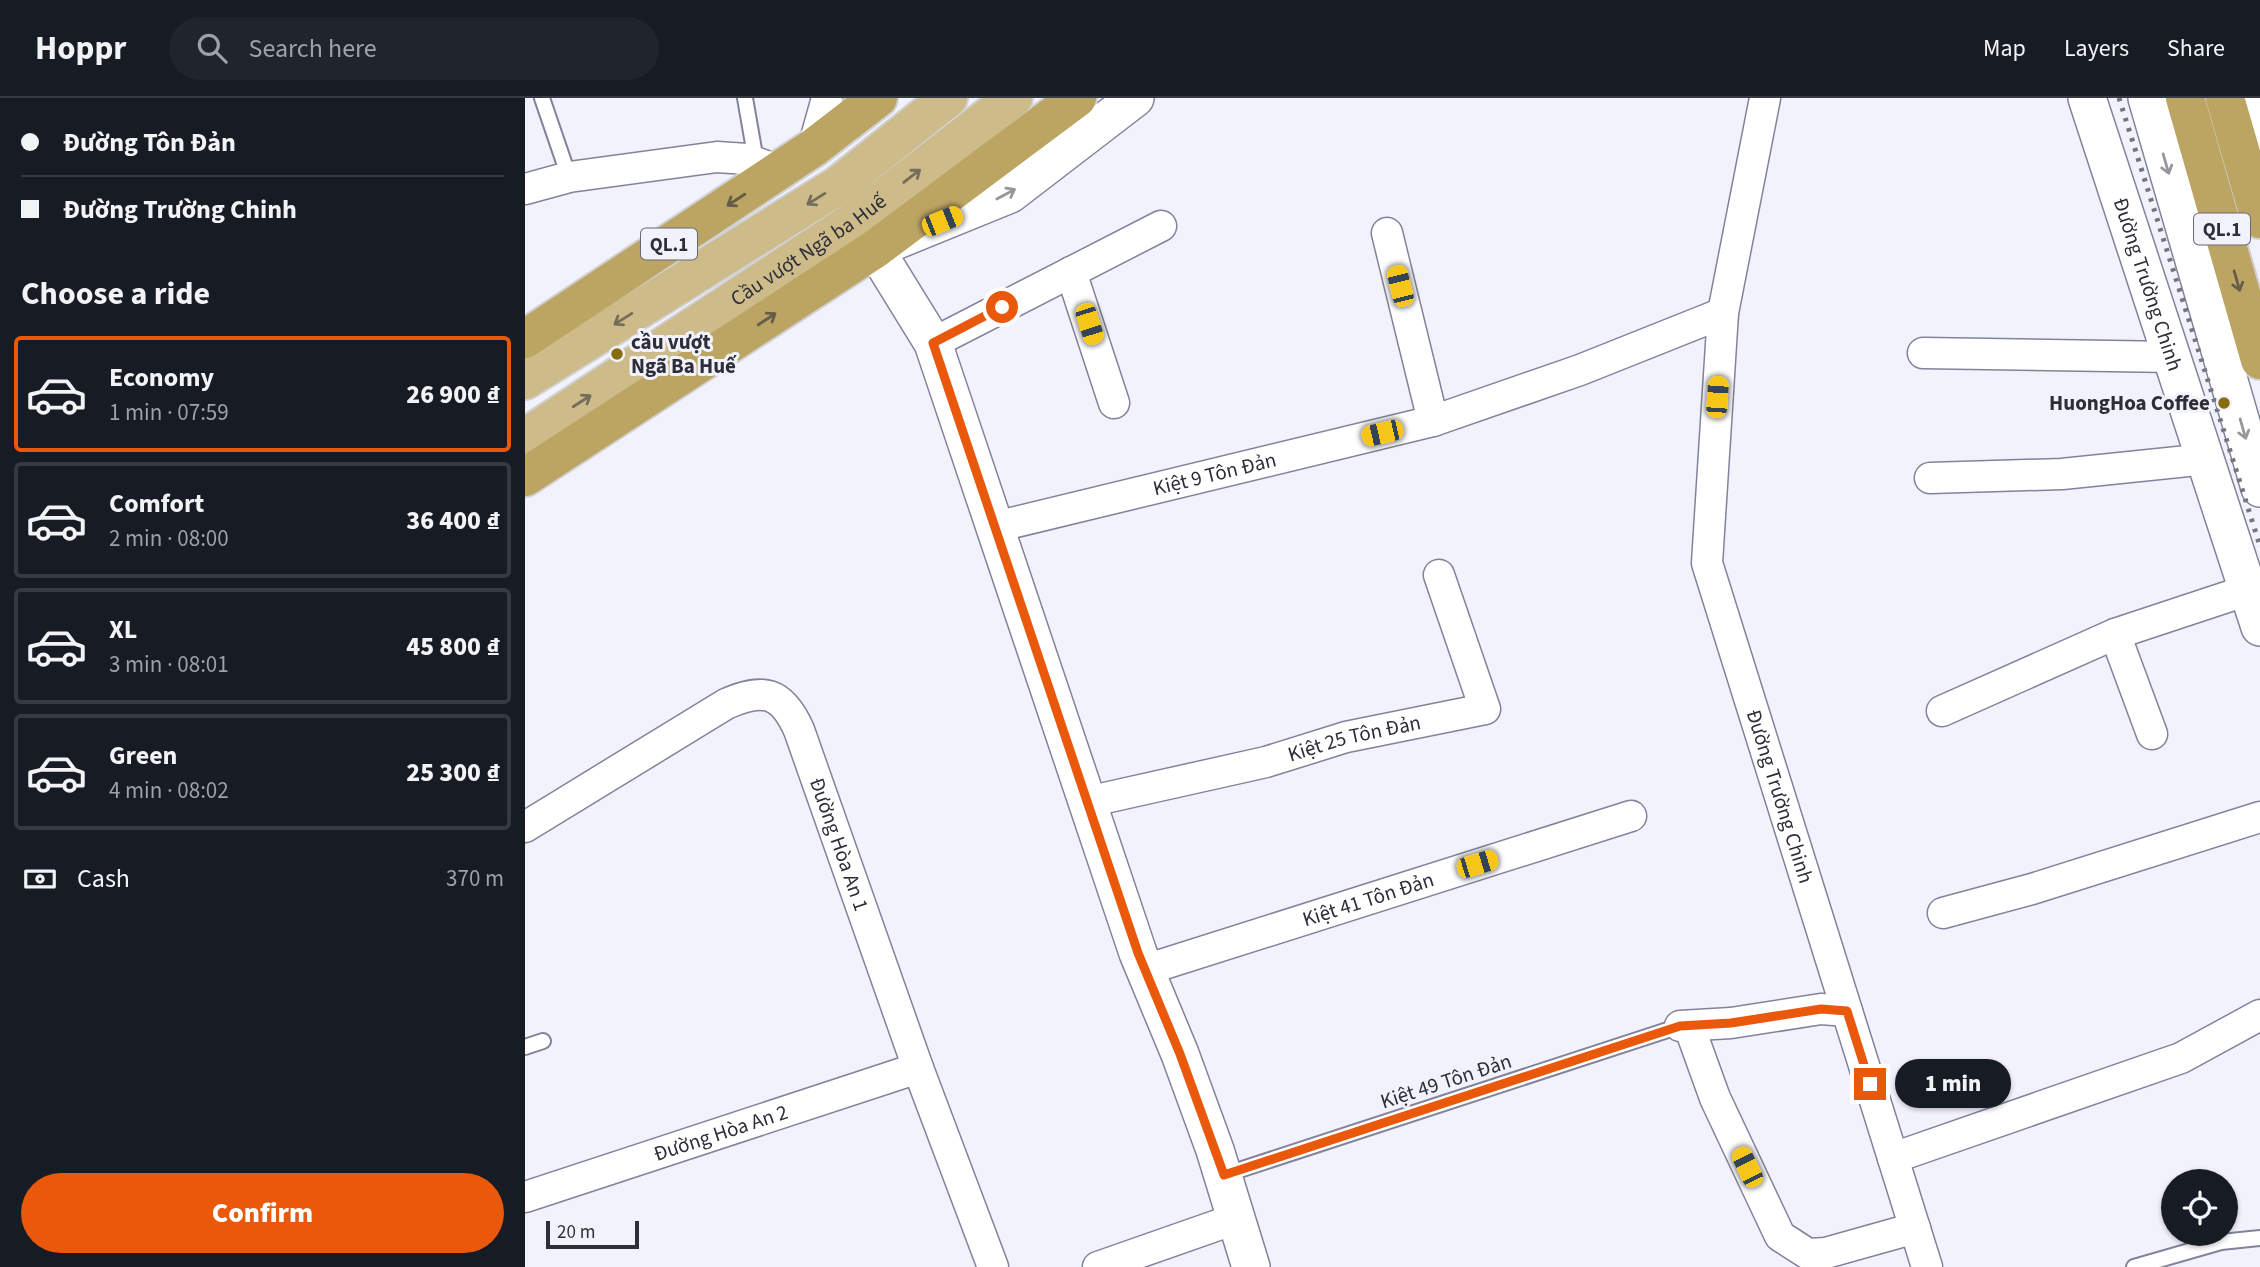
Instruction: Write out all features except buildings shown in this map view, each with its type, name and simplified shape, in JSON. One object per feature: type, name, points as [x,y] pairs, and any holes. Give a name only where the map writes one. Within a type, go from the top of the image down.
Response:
[{"type":"highway","name":"QL.1","points":[[525,339],[767,166],[813,148],[878,98]]},
{"type":"highway","name":"QL.1","points":[[2185,98],[2260,360]]},
{"type":"highway","name":"QL.1","points":[[2225,98],[2260,219]]},
{"type":"highway","name":"Cầu vượt Ngã ba Huế","points":[[525,477],[875,249],[1071,103]]},
{"type":"main road","name":"Cầu vượt Ngã ba Huế","points":[[525,380],[839,185],[948,98]]},
{"type":"main road","name":"Cầu vượt Ngã ba Huế","points":[[525,438],[858,218],[1013,98]]},
{"type":"street","points":[[813,148],[827,98]]},
{"type":"street","points":[[813,148],[847,98]]},
{"type":"street","points":[[1135,98],[1010,194],[875,249],[933,343],[1145,970],[1180,1054],[1224,1175],[1251,1267]]},
{"type":"street","name":"Đường Trường Chinh","points":[[1765,98],[1723,313],[1707,563],[1927,1267]]},
{"type":"street","name":"Đường Trường Chinh","points":[[2087,98],[2260,627]]},
{"type":"street","points":[[2147,98],[2260,488]]},
{"type":"street","points":[[2249,98],[2260,133]]},
{"type":"street","points":[[525,189],[569,177],[717,157],[767,166]]},
{"type":"street","points":[[933,343],[1161,226]]},
{"type":"street","points":[[1387,233],[1433,421]]},
{"type":"street","points":[[1072,272],[1114,403]]},
{"type":"street","name":"Kiệt 9 Tôn Đản","points":[[995,527],[1433,421],[1580,370],[1723,313]]},
{"type":"street","points":[[1923,352],[2173,357]]},
{"type":"street","points":[[1930,478],[2062,474],[2207,460]]},
{"type":"street","name":"Kiệt 25 Tôn Đản","points":[[1087,802],[1266,762],[1346,737],[1485,709],[1439,575]]},
{"type":"street","points":[[1942,711],[2115,634],[2248,590]]},
{"type":"street","points":[[2115,634],[2152,734]]},
{"type":"street","name":"Đường Hòa An 1","points":[[525,827],[726,704],[744,696],[760,694],[774,696],[783,702],[799,730],[918,1068],[993,1267]]},
{"type":"street","name":"Kiệt 41 Tôn Đản","points":[[1145,970],[1631,816]]},
{"type":"street","points":[[1943,913],[2032,889],[2260,817]]},
{"type":"street","points":[[1847,1011],[1821,1009],[1731,1023],[1685,1026],[1715,1098],[1780,1236],[1801,1261],[1915,1228]]},
{"type":"street","points":[[1893,1158],[2181,1058],[2260,1015]]},
{"type":"street","name":"Đường Hòa An 2","points":[[525,1197],[918,1068]]},
{"type":"street","points":[[1098,1267],[1238,1218]]},
{"type":"lane","points":[[542,98],[569,177]]},
{"type":"lane","points":[[745,98],[767,166]]},
{"type":"lane","name":"Kiệt 49 Tôn Đản","points":[[1224,1175],[1685,1026]]},
{"type":"lane","points":[[525,1047],[543,1041]]},
{"type":"lane","points":[[2134,1267],[2221,1242],[2260,1238]]},
{"type":"railway","points":[[2119,98],[2260,546]]},
{"type":"place","name":"cầu vượt Ngã Ba Huế","points":[[617,354]]},
{"type":"place","name":"HuongHoa Coffee","points":[[2224,403]]},
{"type":"route","points":[[1002,307],[933,343],[1138,953],[1180,1054],[1224,1175],[1680,1026],[1731,1023],[1821,1009],[1847,1011],[1870,1084]]}]
